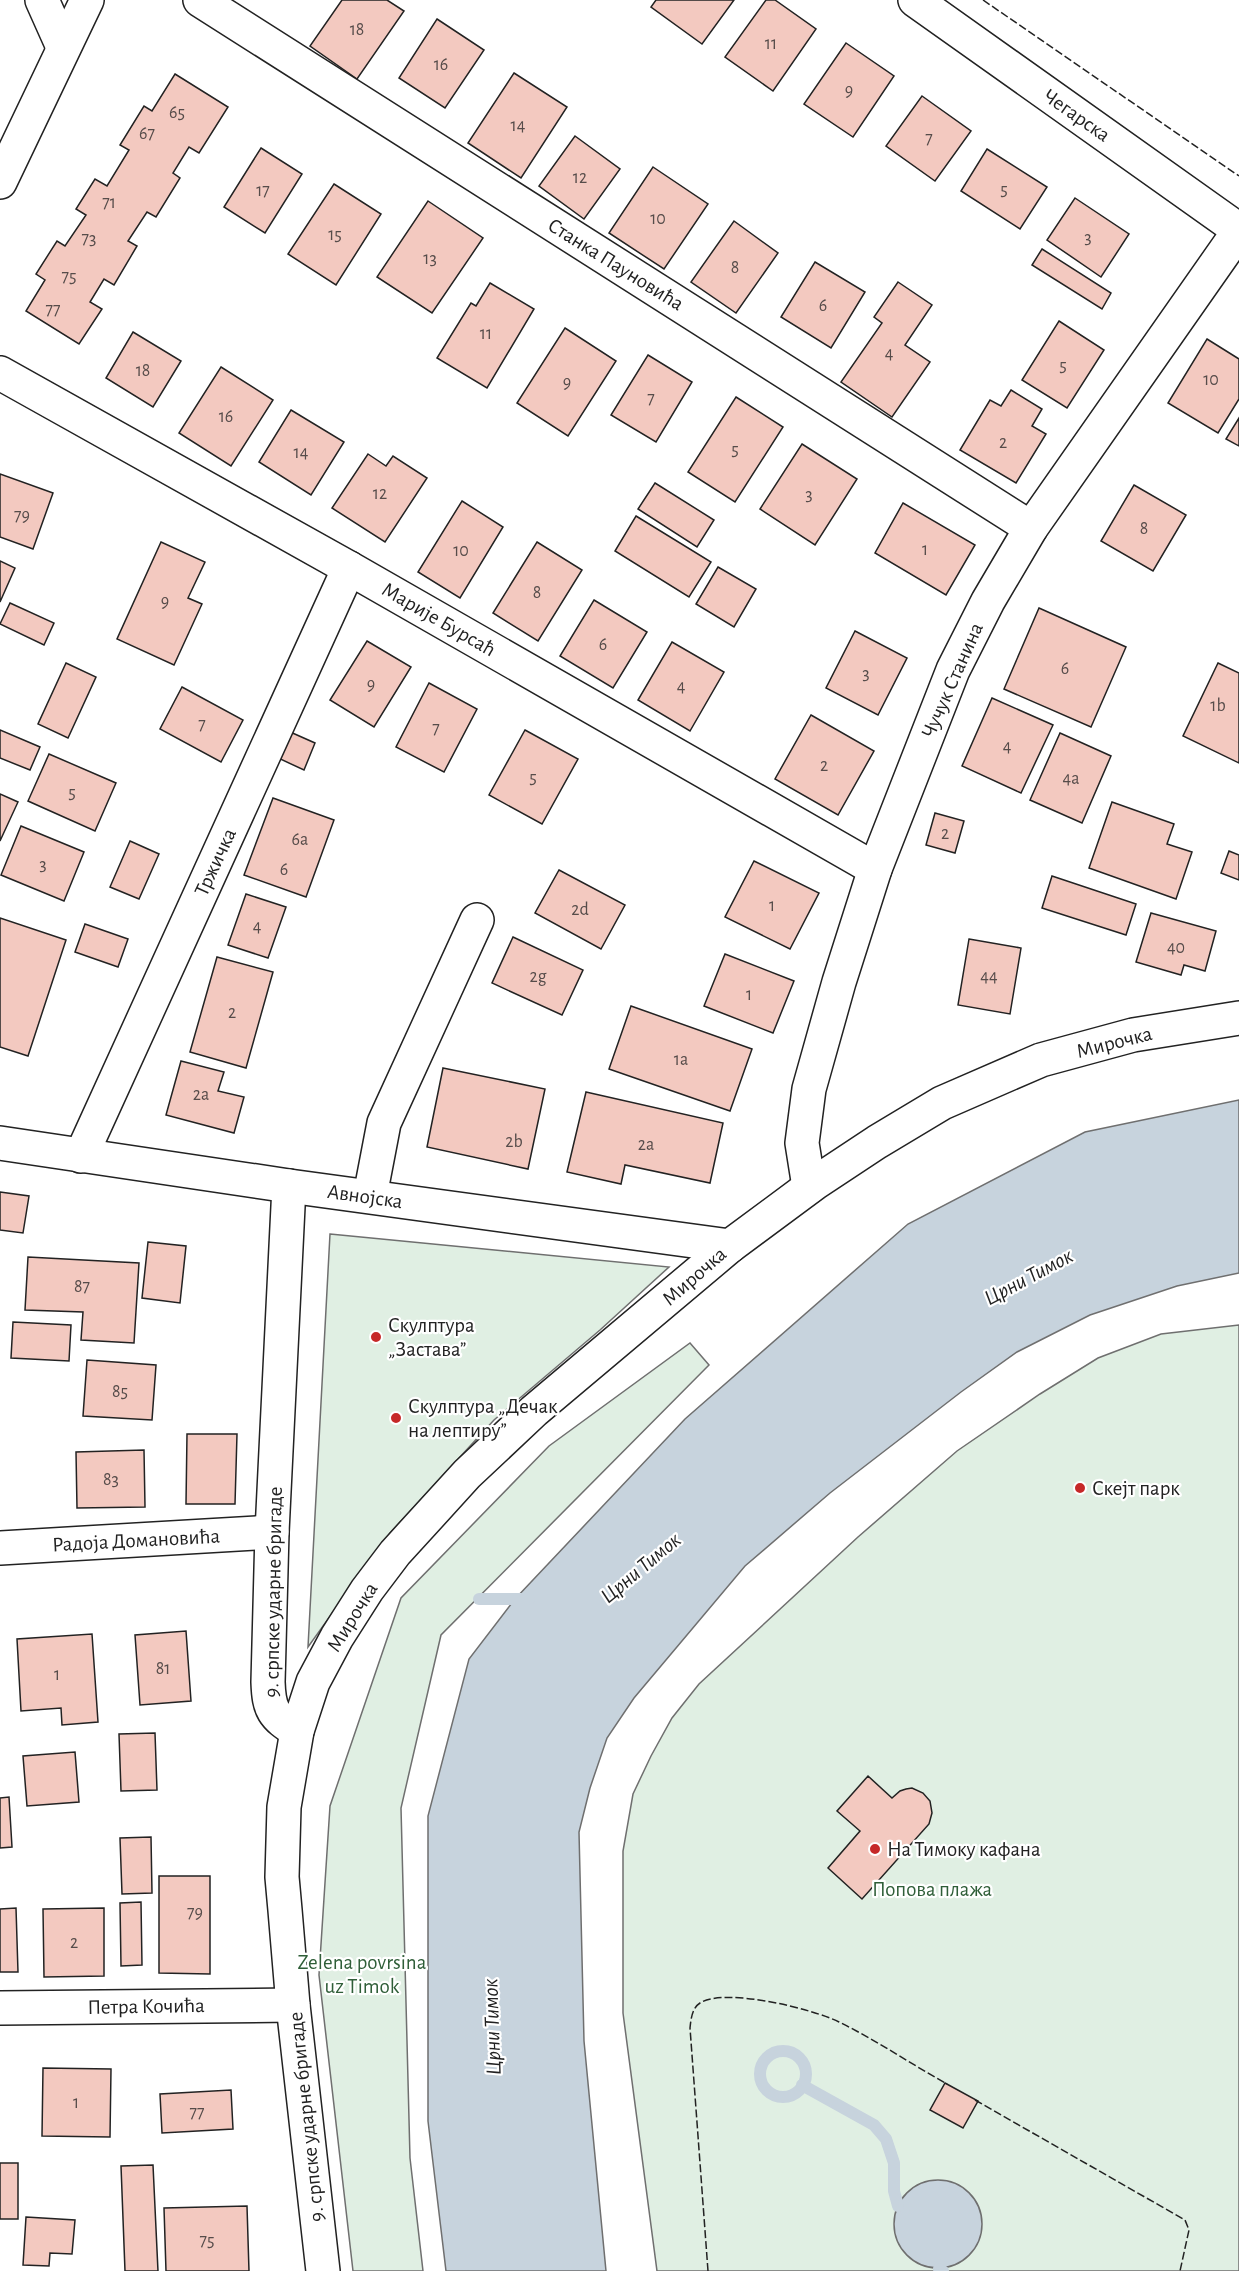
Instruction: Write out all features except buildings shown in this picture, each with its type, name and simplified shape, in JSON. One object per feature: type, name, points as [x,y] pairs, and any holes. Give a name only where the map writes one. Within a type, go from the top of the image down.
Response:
[{"type":"street","points":[[42,0],[63,47]]},
{"type":"street","points":[[0,182],[87,0]]},
{"type":"street","name":"Станка Пауновића","points":[[200,0],[1032,528]]},
{"type":"street","name":"Чегарска","points":[[915,0],[1239,230]]},
{"type":"street","name":"Чучук Станина","points":[[809,1187],[802,1143],[809,1089],[839,982],[875,868],[953,670],[988,601],[1032,528],[1239,230]]},
{"type":"street","name":"Марије Бурсаћ","points":[[0,373],[349,568],[875,868]]},
{"type":"street","name":"Тржичка","points":[[81,1156],[349,568]]},
{"type":"street","points":[[370,1196],[384,1123],[477,920]]},
{"type":"street","name":"Мирочка","points":[[297,1731],[313,1682],[337,1637],[367,1590],[395,1553],[467,1474],[534,1410],[730,1246],[809,1187],[942,1103],[1041,1060],[1133,1035],[1239,1018]]},
{"type":"street","name":"Авнојска","points":[[0,1143],[289,1186],[730,1246]]},
{"type":"street","name":"9. српске ударне бригаде","points":[[289,1186],[272,1532],[268,1698],[272,1711],[278,1719],[297,1731],[284,1807],[282,1877],[293,2005],[323,2271]]},
{"type":"street","name":"Радоја Домановића","points":[[0,1548],[272,1532]]},
{"type":"street","name":"Петра Кочића","points":[[0,2008],[293,2005]]},
{"type":"green space","points":[[330,1234],[669,1267],[600,1330],[494,1420],[390,1533],[308,1647]]},
{"type":"green space","name":"Попова плажа","points":[[1239,1325],[1239,2271],[657,2271],[623,2013],[623,1851],[633,1794],[672,1718],[699,1684],[858,1537],[957,1451],[1040,1394],[1098,1358],[1161,1334]]},
{"type":"green space","name":"Zelena povrsina uz Timok","points":[[690,1343],[709,1365],[441,1635],[401,1808],[410,2158],[423,2271],[353,2271],[319,1975],[330,1806],[401,1598],[549,1446]]},
{"type":"water","name":"Црни Тимок","points":[[1239,1100],[1239,1273],[1177,1286],[1090,1315],[1017,1352],[830,1493],[745,1566],[634,1698],[607,1738],[590,1788],[579,1832],[584,2041],[606,2271],[446,2271],[428,2121],[428,1816],[469,1659],[515,1599],[685,1419],[908,1224],[1085,1132]]},
{"type":"water","points":[[938,2180],[963,2187],[975,2199],[982,2224],[975,2249],[963,2261],[938,2268],[913,2261],[901,2249],[894,2224],[901,2199],[913,2187]]},
{"type":"waterway","points":[[479,1599],[529,1599]]},
{"type":"waterway","points":[[783,2051],[799,2058],[806,2074],[799,2090],[783,2097],[767,2090],[760,2074],[767,2058],[783,2051]]},
{"type":"waterway","points":[[802,2085],[874,2125],[886,2139],[894,2163],[894,2191],[898,2206]]},
{"type":"waterway","points":[[939,2269],[943,2271]]},
{"type":"fence","points":[[983,0],[1239,176]]},
{"type":"fence","points":[[708,2271],[690,2028],[691,2017],[697,2005],[712,1999],[729,1997],[769,2002],[810,2011],[853,2029],[947,2084]]},
{"type":"fence","points":[[975,2100],[1185,2220],[1189,2230],[1180,2271]]},
{"type":"place","name":"Скулптура „Застава”","points":[[376,1337]]},
{"type":"place","name":"Скулптура „Дечак на лептиру”","points":[[396,1418]]},
{"type":"place","name":"Скејт парк","points":[[1080,1488]]},
{"type":"place","name":"На Тимоку кафана","points":[[875,1849]]}]
